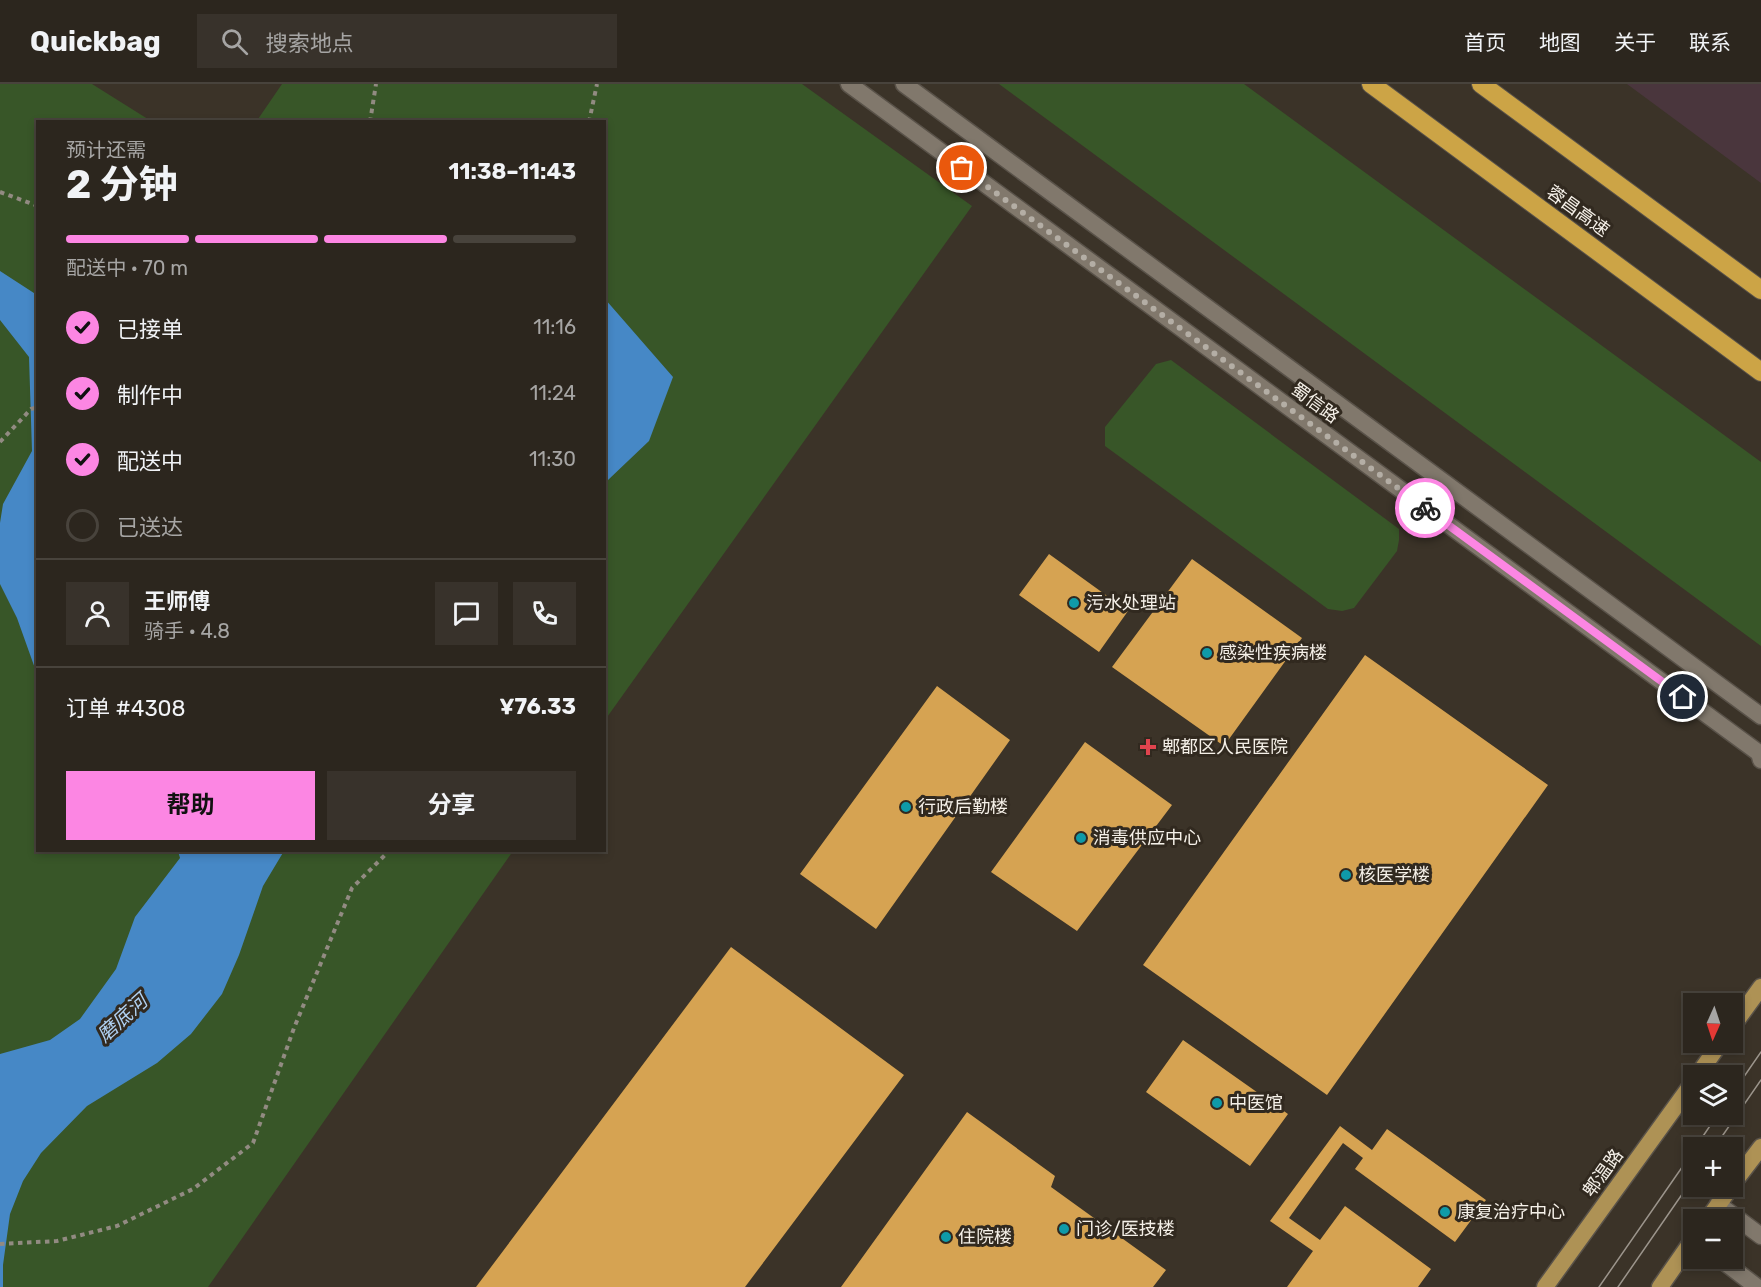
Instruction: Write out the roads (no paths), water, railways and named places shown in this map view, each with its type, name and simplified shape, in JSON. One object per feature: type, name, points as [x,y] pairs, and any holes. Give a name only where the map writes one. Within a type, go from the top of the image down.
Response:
[{"type":"highway","name":"蓉昌高速","points":[[1371,84],[1761,372]]},
{"type":"highway","points":[[1481,84],[1761,290]]},
{"type":"main road","name":"蜀信路","points":[[849,84],[1760,756]]},
{"type":"main road","name":"蜀信路","points":[[904,84],[1761,716]]},
{"type":"main road","points":[[1743,1012],[1761,987]]},
{"type":"main road","name":"郫温路","points":[[1545,1287],[1683,1096]]},
{"type":"main road","points":[[1743,1171],[1761,1147]]},
{"type":"main road","points":[[1715,1209],[1723,1197]]},
{"type":"main road","points":[[1718,1204],[1761,1236]]},
{"type":"main road","points":[[1660,1287],[1683,1254]]},
{"type":"main road","points":[[1733,1269],[1757,1287]]},
{"type":"water","points":[[0,271],[36,294],[36,671],[17,618],[0,584],[0,523],[3,504],[32,451],[29,357],[0,320]]},
{"type":"water","points":[[606,300],[673,377],[649,441],[608,480],[606,485]]},
{"type":"water","name":"磨底河","points":[[178,852],[283,852],[263,886],[239,955],[222,994],[191,1034],[157,1063],[87,1106],[41,1153],[23,1181],[10,1214],[3,1265],[3,1287],[0,1287],[0,1054],[50,1040],[80,1019],[116,969],[135,917],[180,858]]},
{"type":"tram line","points":[[1743,1078],[1761,1052]]},
{"type":"tram line","points":[[1722,1137],[1761,1080]]},
{"type":"tram line","points":[[1702,1137],[1711,1125]]},
{"type":"tram line","points":[[1599,1287],[1683,1166]]},
{"type":"tram line","points":[[1618,1287],[1683,1193]]},
{"type":"place","name":"污水处理站","points":[[1074,603]]},
{"type":"place","name":"感染性疾病楼","points":[[1207,653]]},
{"type":"place","name":"郫都区人民医院","points":[[1148,747]]},
{"type":"place","name":"行政后勤楼","points":[[906,807]]},
{"type":"place","name":"消毒供应中心","points":[[1081,838]]},
{"type":"place","name":"核医学楼","points":[[1346,875]]},
{"type":"place","name":"中医馆","points":[[1217,1103]]},
{"type":"place","name":"康复治疗中心","points":[[1445,1212]]},
{"type":"place","name":"门诊/医技楼","points":[[1064,1229]]},
{"type":"place","name":"住院楼","points":[[946,1237]]}]
